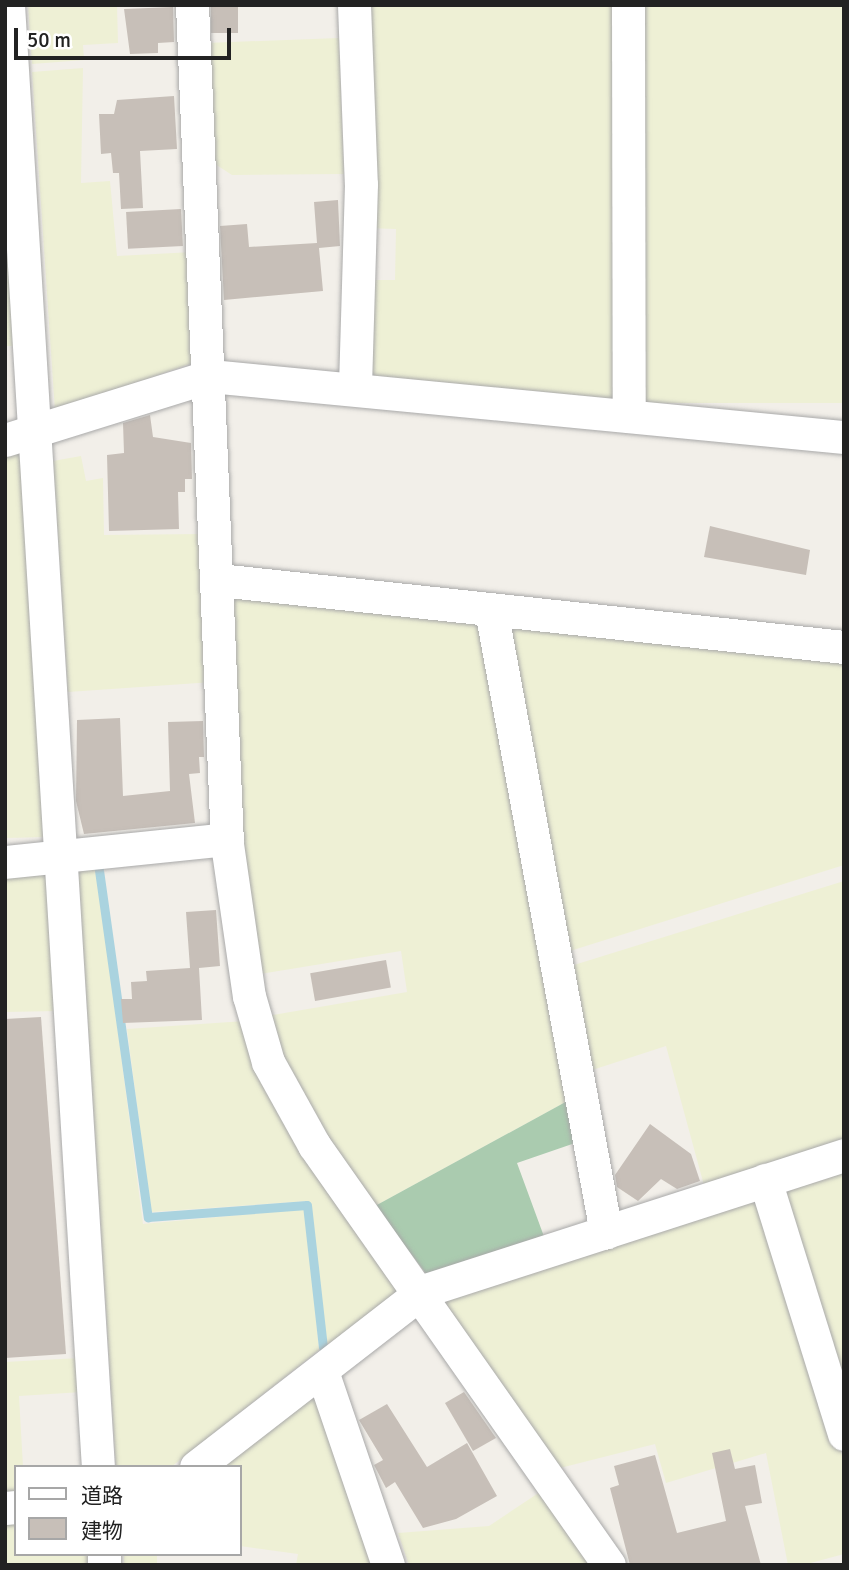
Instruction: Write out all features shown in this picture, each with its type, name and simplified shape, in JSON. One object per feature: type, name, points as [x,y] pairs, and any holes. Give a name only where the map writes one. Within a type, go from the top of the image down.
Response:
[{"type":"street","points":[[8,5],[20,436],[60,860],[98,1465]]},
{"type":"street","points":[[192,5],[219,580],[227,839],[249,996],[268,1062],[314,1145],[423,1291],[609,1565]]},
{"type":"street","points":[[354,5],[361,184],[355,388]]},
{"type":"street","points":[[628,5],[629,416]]},
{"type":"street","points":[[20,436],[209,376],[844,437]]},
{"type":"street","points":[[219,580],[844,647]]},
{"type":"street","points":[[491,610],[606,1232]]},
{"type":"street","points":[[5,862],[60,860],[227,839]]},
{"type":"street","points":[[199,1465],[323,1374],[423,1291],[844,1155]]},
{"type":"street","points":[[765,1180],[844,1434]]},
{"type":"street","points":[[323,1374],[388,1565]]},
{"type":"green space","points":[[28,5],[117,5],[118,43],[83,45],[84,60],[32,64]]},
{"type":"green space","points":[[361,5],[623,5],[616,399],[375,376],[365,364],[366,280],[395,280],[396,229],[367,228]]},
{"type":"green space","points":[[636,5],[844,5],[844,403],[636,403]]},
{"type":"green space","points":[[339,38],[344,174],[232,175],[212,162],[206,43]]},
{"type":"green space","points":[[83,68],[81,183],[110,181],[117,256],[193,252],[198,361],[55,411],[32,72]]},
{"type":"green space","points":[[5,138],[18,346],[5,346]]},
{"type":"green space","points":[[22,446],[47,837],[5,838],[5,448]]},
{"type":"green space","points":[[81,456],[86,481],[103,478],[104,535],[203,534],[213,682],[68,692],[53,461]]},
{"type":"green space","points":[[237,591],[481,614],[571,1099],[375,1206],[282,1068],[267,1016],[407,992],[401,951],[260,974],[239,842],[230,598]]},
{"type":"green space","points":[[509,627],[844,653],[844,865],[570,951]]},
{"type":"green space","points":[[96,863],[143,1224],[305,1209],[319,1350],[174,1465],[116,1465],[78,865]]},
{"type":"green space","points":[[5,871],[47,874],[57,1011],[5,1012]]},
{"type":"green space","points":[[844,881],[844,1144],[705,1189],[666,1046],[583,1073],[567,977],[574,965]]},
{"type":"green space","points":[[245,1021],[400,1292],[325,1347],[309,1201],[151,1212],[127,1029]]},
{"type":"green space","points":[[571,1099],[578,1142],[517,1163],[546,1242],[427,1275],[375,1206]]},
{"type":"green space","points":[[844,1163],[844,1410],[781,1183]]},
{"type":"green space","points":[[753,1194],[766,1201],[844,1462],[844,1554],[803,1565],[788,1565],[766,1453],[666,1483],[655,1444],[560,1468],[443,1301]]},
{"type":"green space","points":[[80,1358],[82,1392],[19,1396],[23,1465],[14,1465],[14,1492],[5,1493],[5,1362]]},
{"type":"green space","points":[[310,1394],[320,1400],[379,1565],[296,1565],[298,1554],[242,1546],[242,1465],[217,1465]]},
{"type":"green space","points":[[543,1490],[592,1565],[409,1565],[398,1533],[489,1526]]},
{"type":"green space","points":[[5,1518],[14,1518],[14,1556],[94,1556],[95,1565],[5,1565]]},
{"type":"green space","points":[[124,1556],[157,1556],[157,1565],[124,1565]]},
{"type":"building","points":[[211,5],[238,5],[238,33],[211,33]]},
{"type":"building","points":[[173,7],[174,42],[158,43],[158,53],[130,54],[124,9]]},
{"type":"building","points":[[174,96],[177,149],[140,151],[143,208],[121,209],[119,173],[113,173],[111,153],[101,154],[99,114],[114,114],[117,100]]},
{"type":"building","points":[[338,200],[340,246],[319,248],[323,291],[224,300],[220,226],[247,224],[249,247],[317,243],[314,202]]},
{"type":"building","points":[[181,209],[183,246],[128,249],[126,212]]},
{"type":"building","points":[[150,415],[153,437],[191,443],[192,479],[185,479],[185,492],[178,492],[179,529],[109,531],[107,455],[124,453],[123,423]]},
{"type":"building","points":[[710,526],[810,550],[806,575],[704,557]]},
{"type":"building","points":[[120,718],[123,796],[170,791],[168,722],[203,721],[204,757],[199,757],[200,773],[189,774],[195,823],[84,834],[76,801],[77,720]]},
{"type":"building","points":[[216,910],[220,966],[199,968],[202,1020],[123,1023],[121,999],[132,999],[131,982],[147,981],[146,971],[190,968],[186,912]]},
{"type":"building","points":[[386,960],[391,988],[315,1001],[310,973]]},
{"type":"building","points":[[41,1017],[66,1354],[5,1358],[5,1019]]},
{"type":"building","points":[[650,1124],[691,1154],[700,1181],[677,1189],[661,1179],[638,1201],[617,1187],[615,1175]]},
{"type":"building","points":[[464,1392],[496,1438],[473,1451],[445,1403]]},
{"type":"building","points":[[387,1404],[427,1467],[467,1443],[497,1496],[456,1519],[423,1528],[395,1482],[386,1488],[374,1465],[383,1460],[359,1420]]},
{"type":"building","points":[[730,1449],[735,1469],[755,1465],[762,1503],[745,1506],[761,1565],[630,1565],[610,1488],[619,1485],[614,1466],[655,1455],[677,1533],[726,1521],[712,1453]]},
{"type":"waterway","points":[[98,863],[148,1217],[307,1205],[323,1347]]}]
